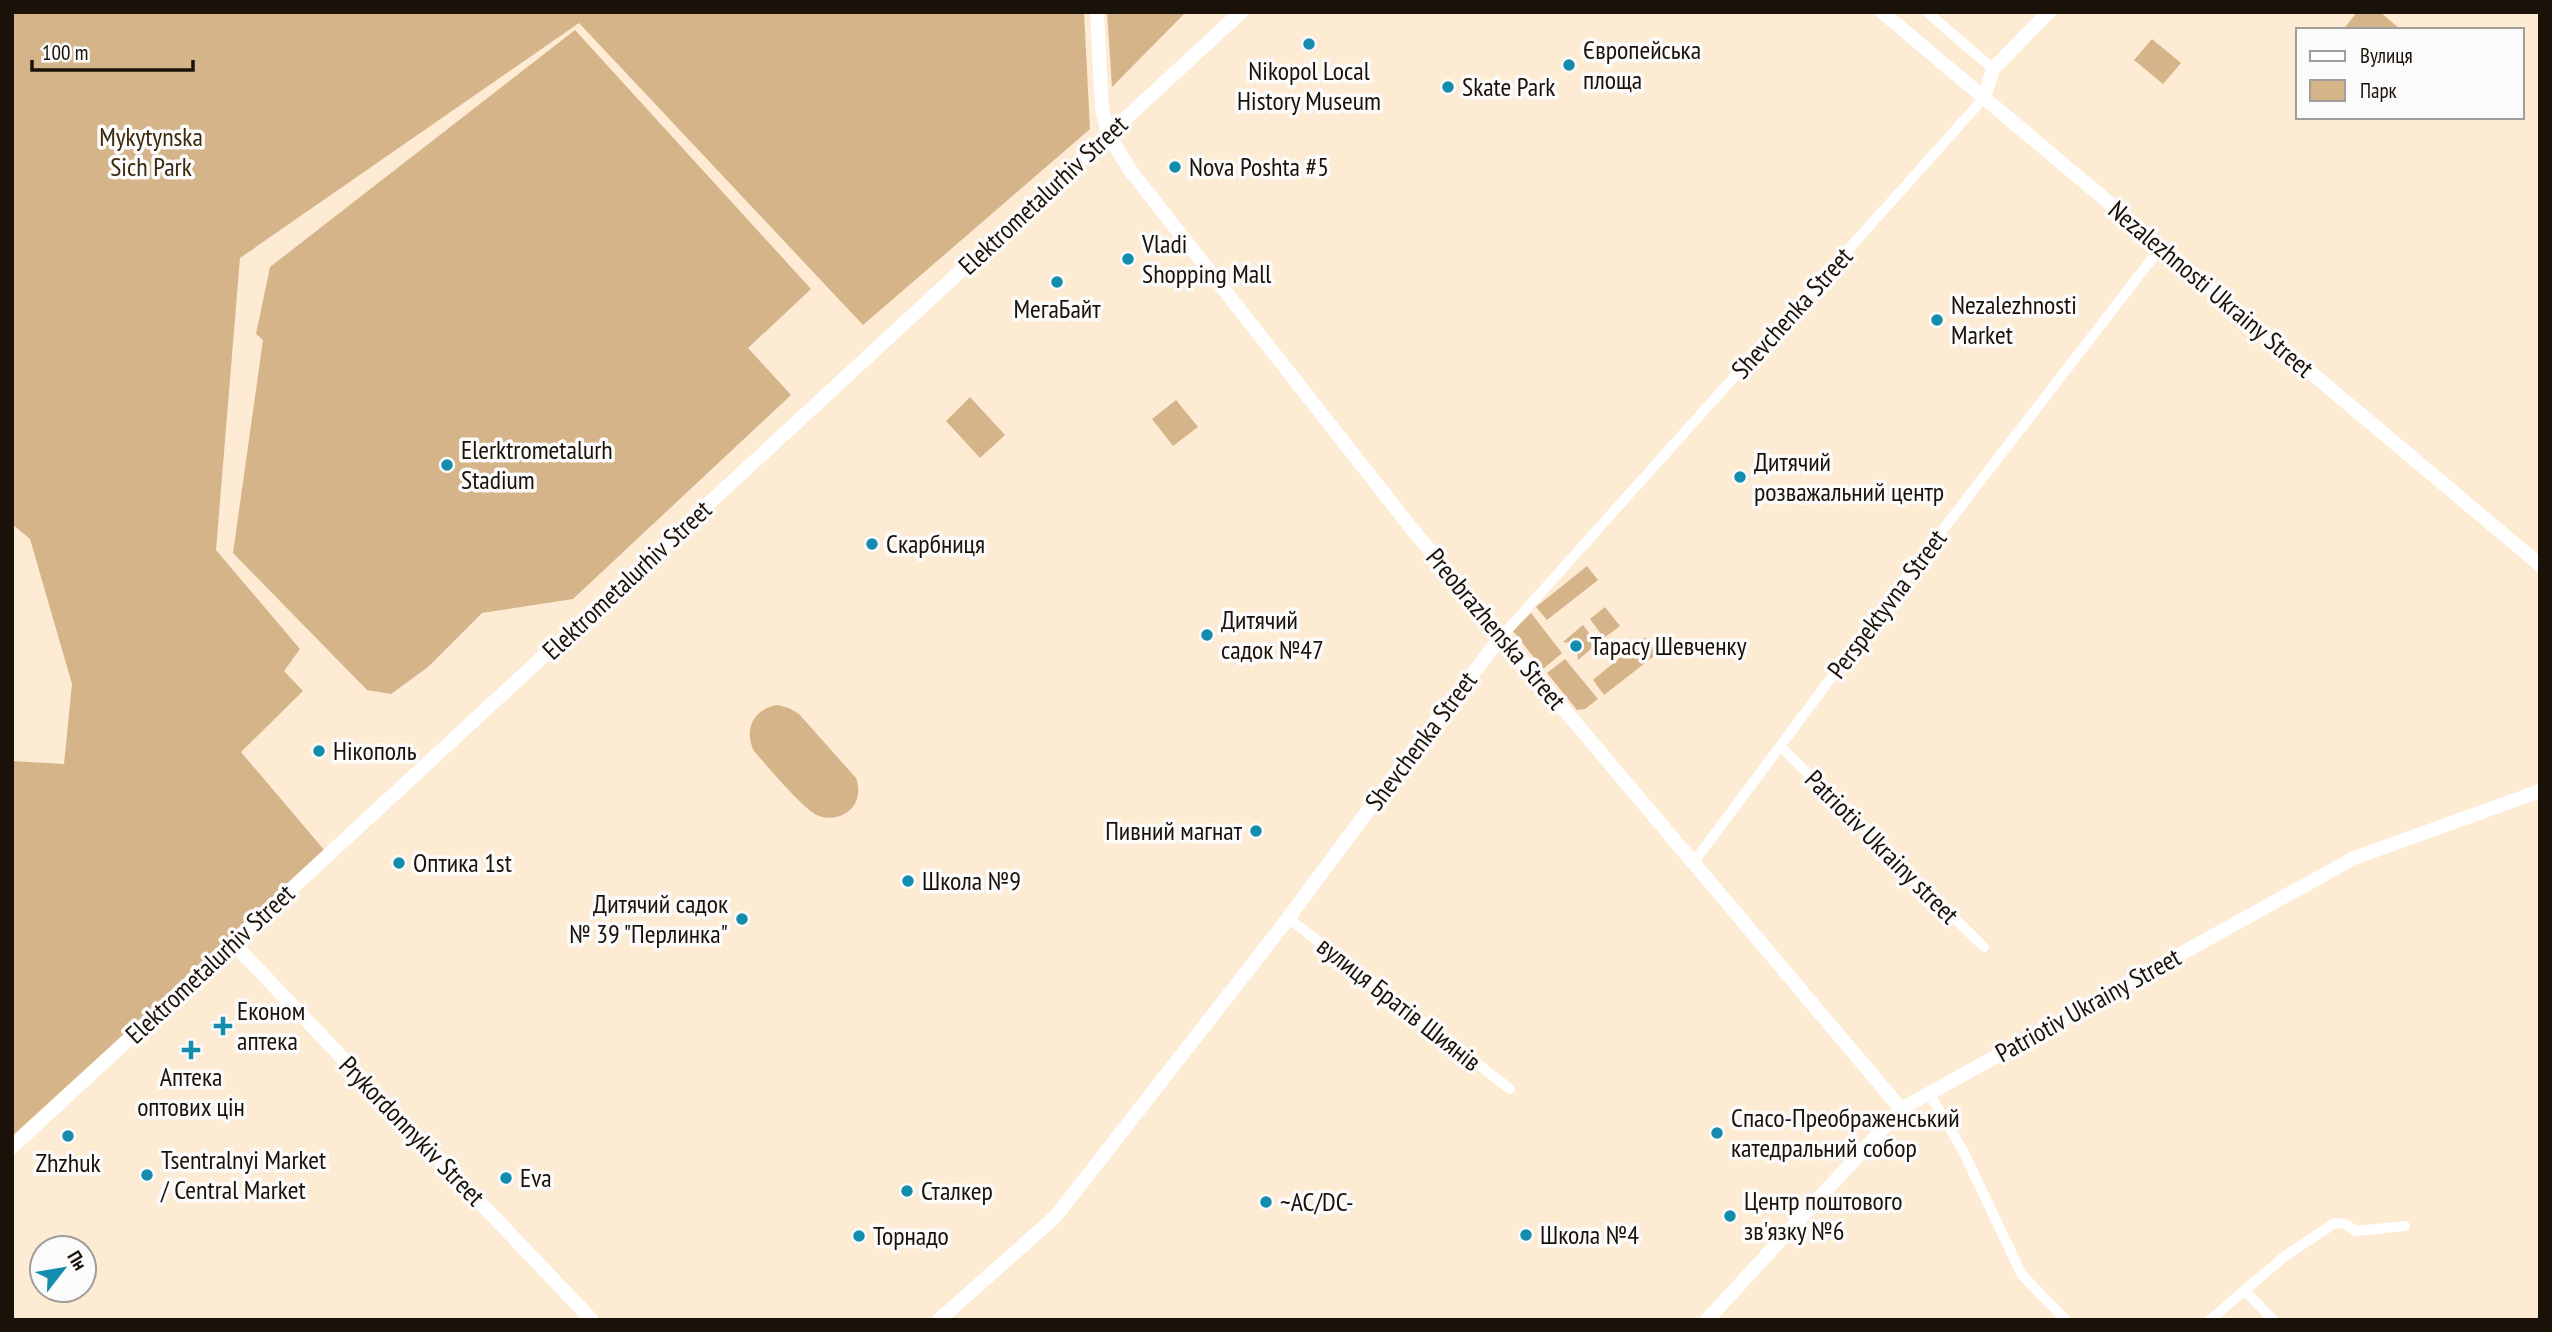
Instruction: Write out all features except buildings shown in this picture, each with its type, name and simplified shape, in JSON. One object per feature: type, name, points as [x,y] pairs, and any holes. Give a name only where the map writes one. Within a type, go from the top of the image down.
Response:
[{"type":"main road","points":[[1097,12],[1102,109],[1108,134]]},
{"type":"main road","name":"Elektrometalurhiv Street","points":[[12,1147],[1241,12]]},
{"type":"main road","name":"Nezalezhnosti Ukrainy Street","points":[[1882,12],[2537,558]]},
{"type":"main road","name":"Shevchenka Street","points":[[1984,98],[1993,69],[2049,12]]},
{"type":"main road","name":"Preobrazhenska Street","points":[[1108,134],[1130,170],[1412,530],[1901,1109]]},
{"type":"main road","name":"Shevchenka Street","points":[[939,1320],[1056,1216],[1289,918],[1416,746],[1502,636]]},
{"type":"main road","name":"Patriotiv Ukrainy Street","points":[[1707,1320],[1901,1109],[2354,858],[2540,792]]},
{"type":"main road","name":"Prykordonnykiv Street","points":[[233,943],[592,1320]]},
{"type":"street","points":[[1927,12],[1993,69]]},
{"type":"street","name":"Shevchenka Street","points":[[1502,636],[1984,98]]},
{"type":"street","name":"Perspektyvna Street","points":[[1693,863],[1914,567],[2161,247]]},
{"type":"street","name":"Patriotiv Ukrainy street","points":[[1780,746],[1983,947]]},
{"type":"street","name":"вулиця Братів Шиянів","points":[[1289,918],[1510,1090]]},
{"type":"street","points":[[1929,1093],[1963,1151],[2022,1275],[2066,1320]]},
{"type":"street","points":[[2210,1320],[2285,1256],[2335,1223],[2345,1224],[2356,1231],[2405,1226]]},
{"type":"street","points":[[2245,1291],[2273,1320]]},
{"type":"green space","name":"Mykytynska Sich Park","points":[[12,12],[1084,12],[1090,129],[863,325],[579,23],[240,258],[216,550],[300,649],[284,671],[303,691],[241,752],[325,851],[12,1136],[12,761],[64,764],[72,684],[30,539],[12,524]]},
{"type":"green space","points":[[1107,12],[1186,12],[1112,87]]},
{"type":"green space","points":[[2357,12],[2380,12],[2399,28],[2345,28]]},
{"type":"green space","points":[[575,30],[811,289],[748,348],[791,395],[573,599],[482,613],[428,667],[391,694],[367,690],[233,553],[263,340],[256,334],[270,267]]},
{"type":"green space","points":[[2152,39],[2181,63],[2163,84],[2134,60]]},
{"type":"green space","points":[[970,397],[1005,435],[980,458],[946,421]]},
{"type":"green space","points":[[1176,400],[1198,427],[1173,446],[1152,419]]},
{"type":"green space","points":[[1587,566],[1598,580],[1547,620],[1536,607]]},
{"type":"green space","points":[[1605,607],[1620,626],[1604,638],[1590,619]]},
{"type":"green space","points":[[1531,613],[1562,653],[1543,669],[1513,631]]},
{"type":"green space","points":[[1583,625],[1597,644],[1578,660],[1577,651],[1582,646],[1577,640],[1571,643],[1563,642]]},
{"type":"green space","points":[[1645,637],[1658,653],[1604,695],[1593,680]]},
{"type":"green space","points":[[1565,659],[1598,699],[1585,709],[1577,710],[1547,673]]},
{"type":"green space","points":[[778,705],[799,714],[856,778],[857,798],[854,806],[847,812],[829,818],[815,814],[754,751],[750,735],[753,721],[763,710]]},
{"type":"place","name":"Nikopol Local History Museum","points":[[1309,44]]},
{"type":"place","name":"Європейська площа","points":[[1569,65]]},
{"type":"place","name":"Skate Park","points":[[1448,87]]},
{"type":"place","name":"Nova Poshta #5","points":[[1175,167]]},
{"type":"place","name":"Vladi Shopping Mall","points":[[1128,259]]},
{"type":"place","name":"МегаБайт","points":[[1057,282]]},
{"type":"place","name":"Nezalezhnosti Market","points":[[1937,320]]},
{"type":"place","name":"Elerktrometalurh Stadium","points":[[447,465]]},
{"type":"place","name":"Дитячий розважальний центр","points":[[1740,477]]},
{"type":"place","name":"Скарбниця","points":[[872,544]]},
{"type":"place","name":"Дитячий садок №47","points":[[1207,635]]},
{"type":"place","name":"Тарасу Шевченку","points":[[1576,646]]},
{"type":"place","name":"Нікополь","points":[[319,751]]},
{"type":"place","name":"Пивний магнат","points":[[1256,831]]},
{"type":"place","name":"Оптика 1st","points":[[399,863]]},
{"type":"place","name":"Школа №9","points":[[908,881]]},
{"type":"place","name":"Дитячий садок № 39 \"Перлинка\"","points":[[742,919]]},
{"type":"place","name":"Економ аптека","points":[[223,1026]]},
{"type":"place","name":"Аптека оптових цін","points":[[191,1050]]},
{"type":"place","name":"Спасо-Преображенський катедральний собор","points":[[1717,1133]]},
{"type":"place","name":"Zhzhuk","points":[[68,1136]]},
{"type":"place","name":"Tsentralnyi Market / Central Market","points":[[147,1175]]},
{"type":"place","name":"Eva","points":[[506,1178]]},
{"type":"place","name":"Сталкер","points":[[907,1191]]},
{"type":"place","name":"~AC/DC-","points":[[1266,1202]]},
{"type":"place","name":"Центр поштового зв'язку №6","points":[[1730,1216]]},
{"type":"place","name":"Школа №4","points":[[1526,1235]]},
{"type":"place","name":"Торнадо","points":[[859,1236]]}]
